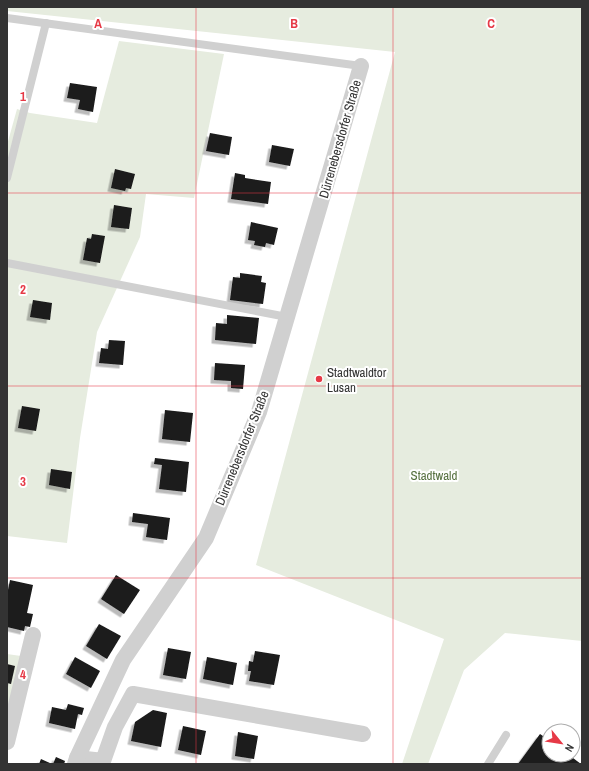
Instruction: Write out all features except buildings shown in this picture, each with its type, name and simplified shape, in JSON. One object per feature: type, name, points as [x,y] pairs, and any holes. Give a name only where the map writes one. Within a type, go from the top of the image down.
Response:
[{"type":"street","name":"Dürrenebersdorfer Straße","points":[[361,66],[259,412],[206,538],[123,660],[76,761],[103,761],[115,727],[133,694],[363,734]]},
{"type":"street","points":[[7,742],[33,635]]},
{"type":"lane","points":[[7,18],[361,66]]},
{"type":"lane","points":[[7,178],[46,23]]},
{"type":"lane","points":[[7,263],[287,317]]},
{"type":"lane","points":[[488,764],[506,735]]},
{"type":"green space","name":"Stadtwald","points":[[7,7],[582,7],[582,641],[505,633],[464,670],[428,764],[402,764],[444,639],[256,565],[395,52],[7,11]]},
{"type":"green space","points":[[119,41],[224,54],[194,198],[146,194],[140,237],[97,332],[80,438],[67,543],[7,536],[7,145],[17,109],[30,113],[97,123]]},
{"type":"green space","points":[[7,654],[21,656],[7,710]]},
{"type":"place","name":"Stadtwaldtor Lusan","points":[[319,379]]}]
